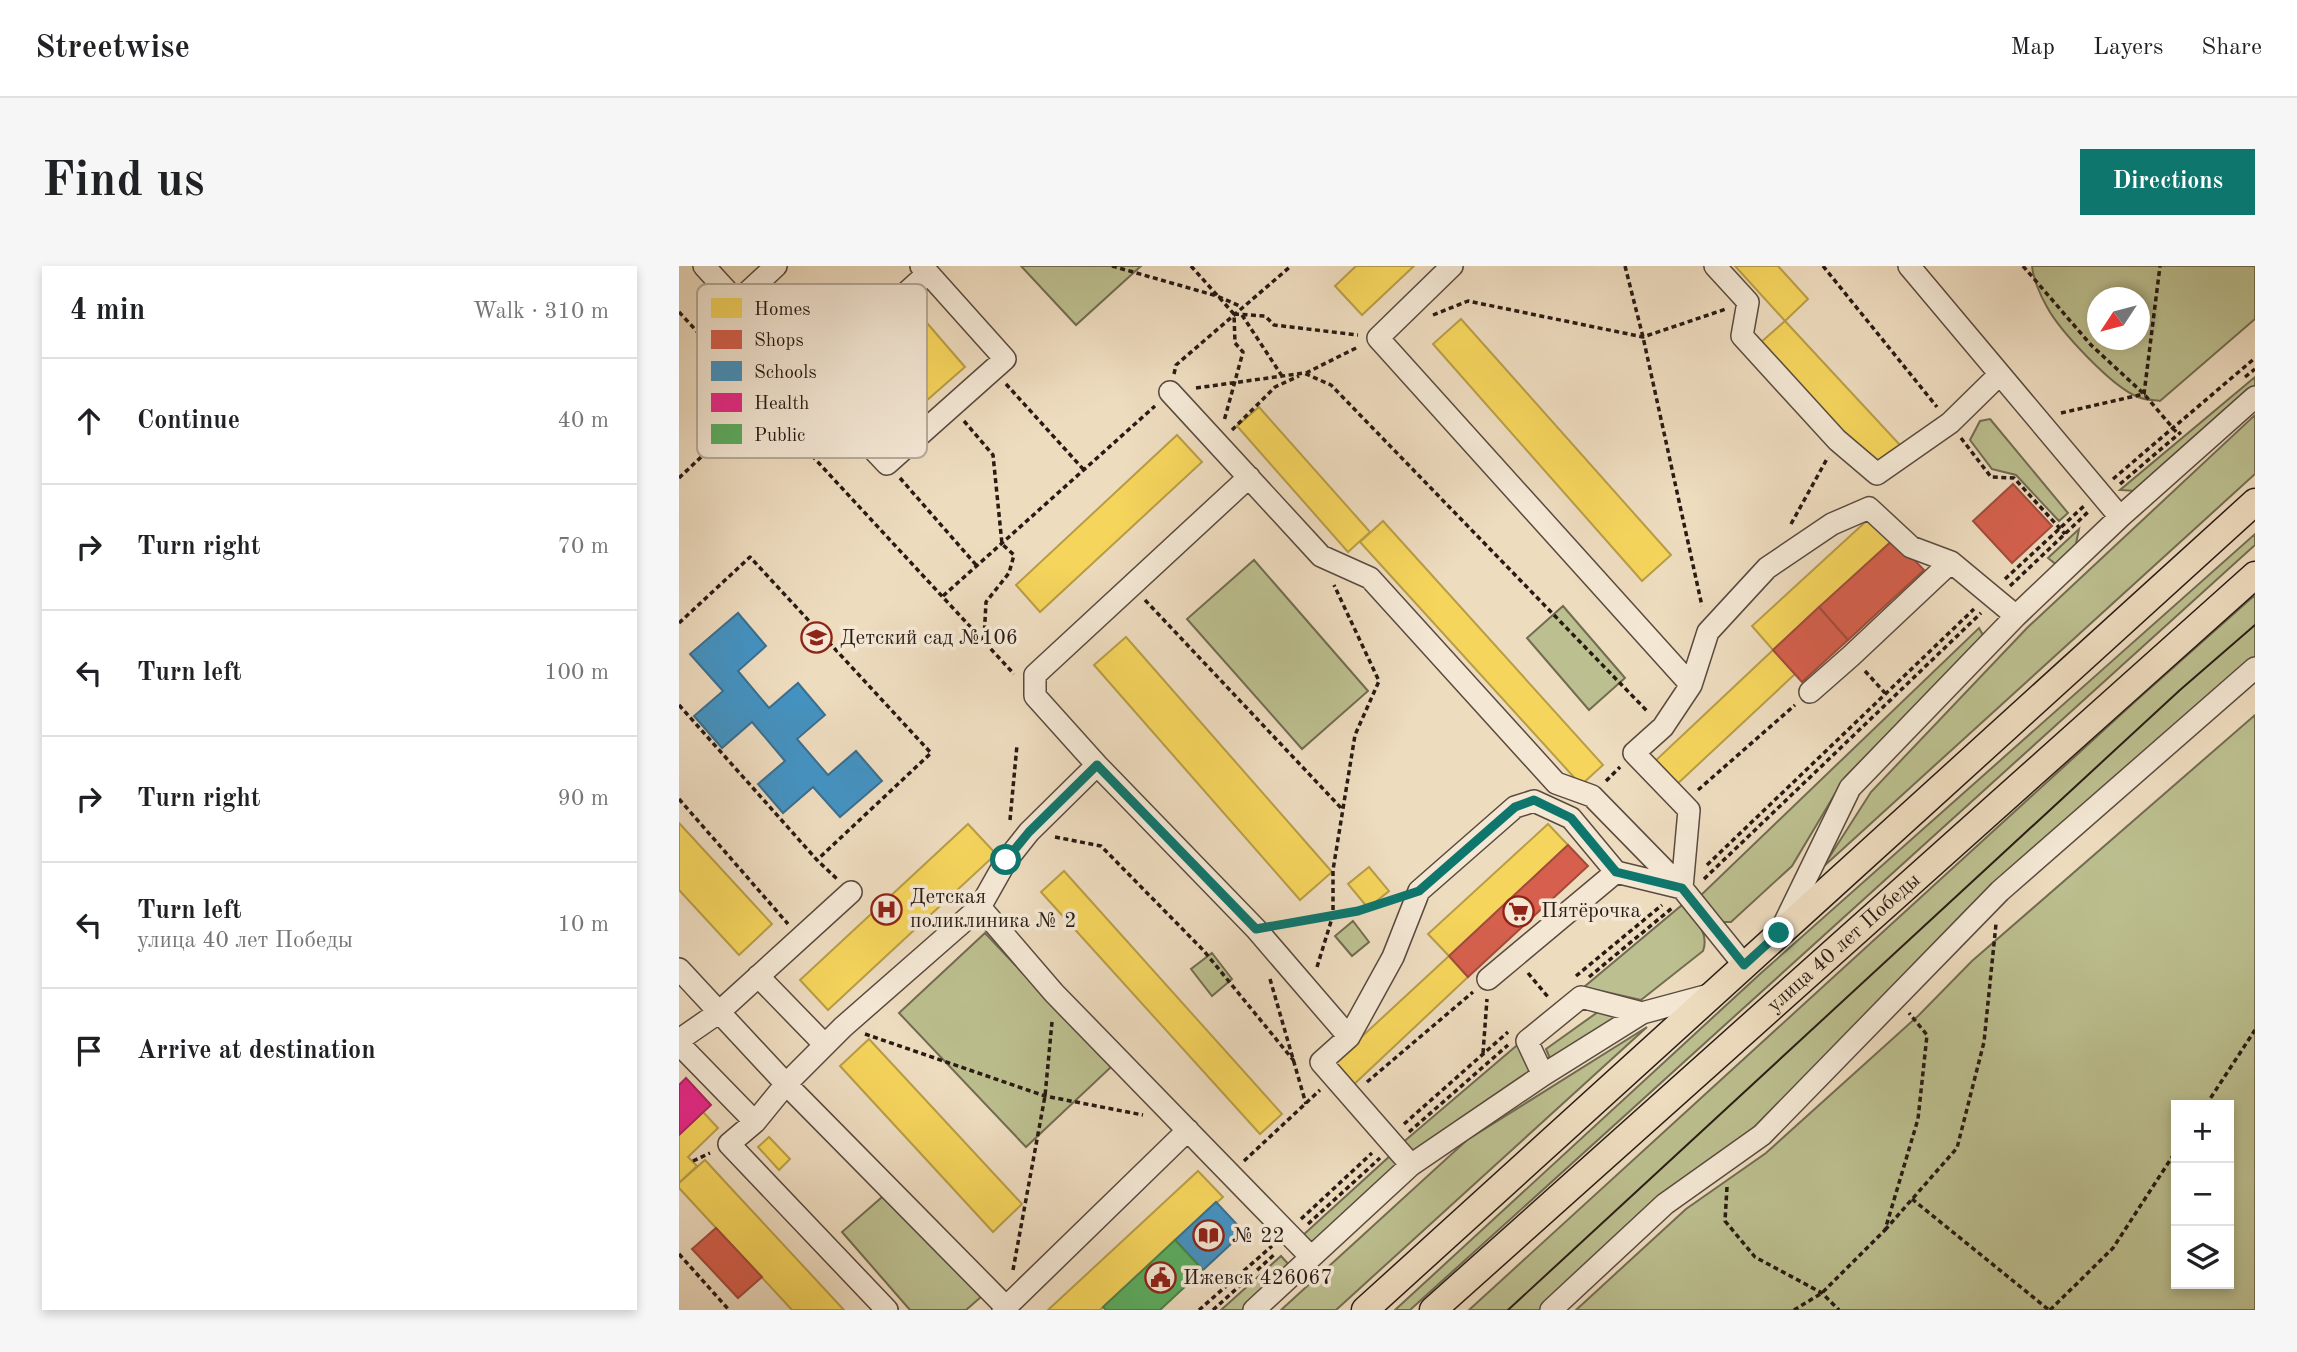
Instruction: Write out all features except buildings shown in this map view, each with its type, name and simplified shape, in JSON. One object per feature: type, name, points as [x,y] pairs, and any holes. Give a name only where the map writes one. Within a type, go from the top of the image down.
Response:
[{"type":"main road","points":[[1365,1310],[2255,502]]},
{"type":"main road","name":"улица 40 лет Победы","points":[[1433,1310],[2255,575]]},
{"type":"street","points":[[704,266],[720,284]]},
{"type":"street","points":[[756,284],[776,266]]},
{"type":"street","points":[[1452,266],[1378,338],[1691,685]]},
{"type":"street","points":[[1715,266],[1748,302],[1742,336],[1837,440],[1877,474],[1950,423],[2000,375]]},
{"type":"street","points":[[1909,266],[2120,517]]},
{"type":"street","points":[[909,284],[924,270],[1005,359],[927,428]]},
{"type":"street","points":[[1170,392],[1321,556],[1370,578],[1556,783],[1592,796],[1685,892],[1744,965]]},
{"type":"street","points":[[1779,933],[1850,788],[2016,616],[2120,517],[2255,397]]},
{"type":"street","points":[[881,458],[887,464],[894,458]]},
{"type":"street","points":[[1249,477],[1035,675],[1034,696],[1256,929],[1349,1037]]},
{"type":"street","points":[[1685,892],[1689,810],[1634,753],[1663,727],[1691,685],[1708,632],[1767,568],[1832,524],[1869,508],[1911,547],[1951,562],[2016,616]]},
{"type":"street","points":[[1805,696],[1951,562]]},
{"type":"street","points":[[1551,1310],[1665,1204],[1762,1135],[2000,891],[2255,668]]},
{"type":"street","points":[[887,1310],[729,1144],[755,1122],[786,1084],[843,1027],[980,907],[1006,860],[1029,832],[1097,765]]},
{"type":"street","points":[[1411,1165],[1321,1062],[1349,1037],[1393,957],[1419,891],[1515,807],[1534,800],[1571,818],[1616,872],[1685,892]]},
{"type":"street","points":[[1482,984],[1616,872]]},
{"type":"street","points":[[755,1122],[679,1042],[718,1013],[851,892]]},
{"type":"street","points":[[980,907],[1054,993],[1311,1257]]},
{"type":"street","points":[[679,969],[786,1084],[1005,1308],[1184,1126]]},
{"type":"street","points":[[758,976],[825,1045]]},
{"type":"street","points":[[1254,1310],[1411,1165],[1543,1075],[1642,1013],[1709,995]]},
{"type":"street","points":[[1543,1075],[1527,1041],[1581,997],[1642,1013]]},
{"type":"path","points":[[1112,266],[1217,296],[1242,307]]},
{"type":"path","points":[[1191,266],[1234,314],[1235,343],[1243,352],[1218,445]]},
{"type":"path","points":[[943,596],[1170,392],[1176,365],[1291,266]]},
{"type":"path","points":[[1625,266],[1708,632]]},
{"type":"path","points":[[2023,266],[2091,345],[2144,394],[2178,435]]},
{"type":"path","points":[[2144,394],[2160,266]]},
{"type":"path","points":[[1429,317],[1468,301],[1643,337],[1748,302]]},
{"type":"path","points":[[679,312],[697,331]]},
{"type":"path","points":[[1234,314],[1265,316],[1274,326],[1378,338]]},
{"type":"path","points":[[1242,314],[1282,376]]},
{"type":"path","points":[[1218,445],[1275,387],[1378,338]]},
{"type":"path","points":[[1569,982],[1685,892],[1885,693],[2066,534],[2100,496],[2172,428],[2255,358]]},
{"type":"path","points":[[2245,377],[2255,369]]},
{"type":"path","points":[[992,370],[1084,470]]},
{"type":"path","points":[[1170,392],[1304,373],[1331,385],[1663,727]]},
{"type":"path","points":[[2036,418],[2144,394]]},
{"type":"path","points":[[951,406],[993,455],[1002,544],[1014,555],[1009,573],[986,602],[984,640]]},
{"type":"path","points":[[1583,982],[1685,892],[1993,597],[2060,528],[2187,426]]},
{"type":"path","points":[[1786,533],[1837,440]]},
{"type":"path","points":[[679,478],[700,458]]},
{"type":"path","points":[[815,458],[1034,696]]},
{"type":"path","points":[[887,464],[977,566]]},
{"type":"path","points":[[2060,528],[2066,534]]},
{"type":"path","points":[[1309,993],[1333,915],[1333,870],[1355,735],[1379,681],[1321,556]]},
{"type":"path","points":[[679,623],[750,557],[931,753],[817,860]]},
{"type":"path","points":[[1132,586],[1343,810]]},
{"type":"path","points":[[1851,656],[1885,693]]},
{"type":"path","points":[[1683,803],[1805,696]]},
{"type":"path","points":[[679,705],[817,860],[851,892]]},
{"type":"path","points":[[1010,822],[1017,745]]},
{"type":"path","points":[[1592,796],[1634,753]]},
{"type":"path","points":[[679,799],[800,938]]},
{"type":"path","points":[[1029,832],[1101,846],[1204,951],[1294,1061]]},
{"type":"path","points":[[1256,929],[1358,911],[1419,891]]},
{"type":"path","points":[[1794,1310],[1822,1293],[1885,1230],[1957,1148],[1984,1042],[2000,891]]},
{"type":"path","points":[[1515,957],[1549,999]]},
{"type":"path","points":[[1268,969],[1306,1104]]},
{"type":"path","points":[[1482,984],[1482,1054]]},
{"type":"path","points":[[1351,1096],[1482,984]]},
{"type":"path","points":[[1005,1308],[1045,1096],[1054,993]]},
{"type":"path","points":[[1885,1230],[1917,1119],[1927,1035],[1896,998]]},
{"type":"path","points":[[843,1027],[1045,1096],[1184,1126]]},
{"type":"path","points":[[1213,1310],[1293,1238],[1482,1054],[1511,1030]]},
{"type":"path","points":[[2209,1100],[2255,1030]]},
{"type":"path","points":[[1391,1142],[1511,1042]]},
{"type":"path","points":[[1230,1174],[1319,1091]]},
{"type":"path","points":[[1912,1199],[2050,1310],[2113,1248],[2171,1159]]},
{"type":"path","points":[[1727,1160],[1725,1221],[1755,1257],[1822,1293],[1839,1310]]},
{"type":"path","points":[[679,1254],[729,1310]]},
{"type":"green space","points":[[1021,266],[1141,266],[1076,325]]},
{"type":"green space","points":[[2032,266],[2255,266],[2255,319],[2160,401],[2143,399],[2115,382],[2075,343],[2047,307],[2037,286]]},
{"type":"green space","points":[[2255,377],[2255,389],[2136,491],[2120,490]]},
{"type":"green space","points":[[2255,415],[2255,474],[1823,867],[1871,792],[2027,628]]},
{"type":"green space","points":[[1990,419],[2068,513],[2059,521],[2016,475],[1992,469],[1970,440],[1980,421]]},
{"type":"green space","points":[[2079,529],[2076,544],[2058,566],[2048,558]]},
{"type":"green space","points":[[2255,534],[2255,545],[1410,1310],[1395,1310],[1760,974]]},
{"type":"green space","points":[[1254,560],[1368,691],[1302,749],[1187,619]]},
{"type":"green space","points":[[2255,595],[2255,661],[2168,738],[1903,1001],[1542,1310],[1469,1310],[2139,698]]},
{"type":"green space","points":[[1563,606],[1625,678],[1589,710],[1527,638]]},
{"type":"green space","points":[[1979,628],[1984,637],[1845,777],[1792,866],[1731,922],[1720,922],[1699,897]]},
{"type":"green space","points":[[2255,715],[2255,1310],[1576,1310],[1686,1209],[1766,1153],[1919,1015],[1972,961]]},
{"type":"green space","points":[[1682,905],[1703,932],[1703,951],[1641,1000],[1584,987]]},
{"type":"green space","points":[[1353,921],[1369,942],[1352,956],[1335,936]]},
{"type":"green space","points":[[985,933],[1111,1067],[1026,1147],[899,1013]]},
{"type":"green space","points":[[1212,953],[1232,979],[1212,996],[1191,969]]},
{"type":"green space","points":[[1602,1009],[1623,1015],[1552,1063],[1546,1049]]},
{"type":"green space","points":[[1647,1027],[1336,1310],[1281,1310],[1467,1140]]},
{"type":"green space","points":[[1522,1041],[1533,1074],[1412,1157],[1401,1144]]},
{"type":"green space","points":[[1391,1155],[1400,1166],[1312,1247],[1302,1236]]},
{"type":"green space","points":[[889,1191],[981,1297],[966,1310],[910,1310],[842,1232]]},
{"type":"green space","points":[[1281,1256],[1291,1267],[1245,1310],[1221,1310]]},
{"type":"tram line","points":[[1508,1310],[2180,690],[2255,625]]},
{"type":"place","name":"Детский сад №106","points":[[817,638]]},
{"type":"place","name":"Детская поликлиника № 2","points":[[887,909]]},
{"type":"place","name":"Пятёрочка","points":[[1518,911]]},
{"type":"place","name":"№ 22","points":[[1209,1236]]},
{"type":"place","name":"Ижевск 426067","points":[[1160,1278]]},
{"type":"route","points":[[1006,860],[1029,832],[1097,765],[1256,929],[1358,911],[1419,891],[1515,807],[1534,800],[1571,818],[1616,872],[1682,888],[1744,965],[1779,933]]}]
